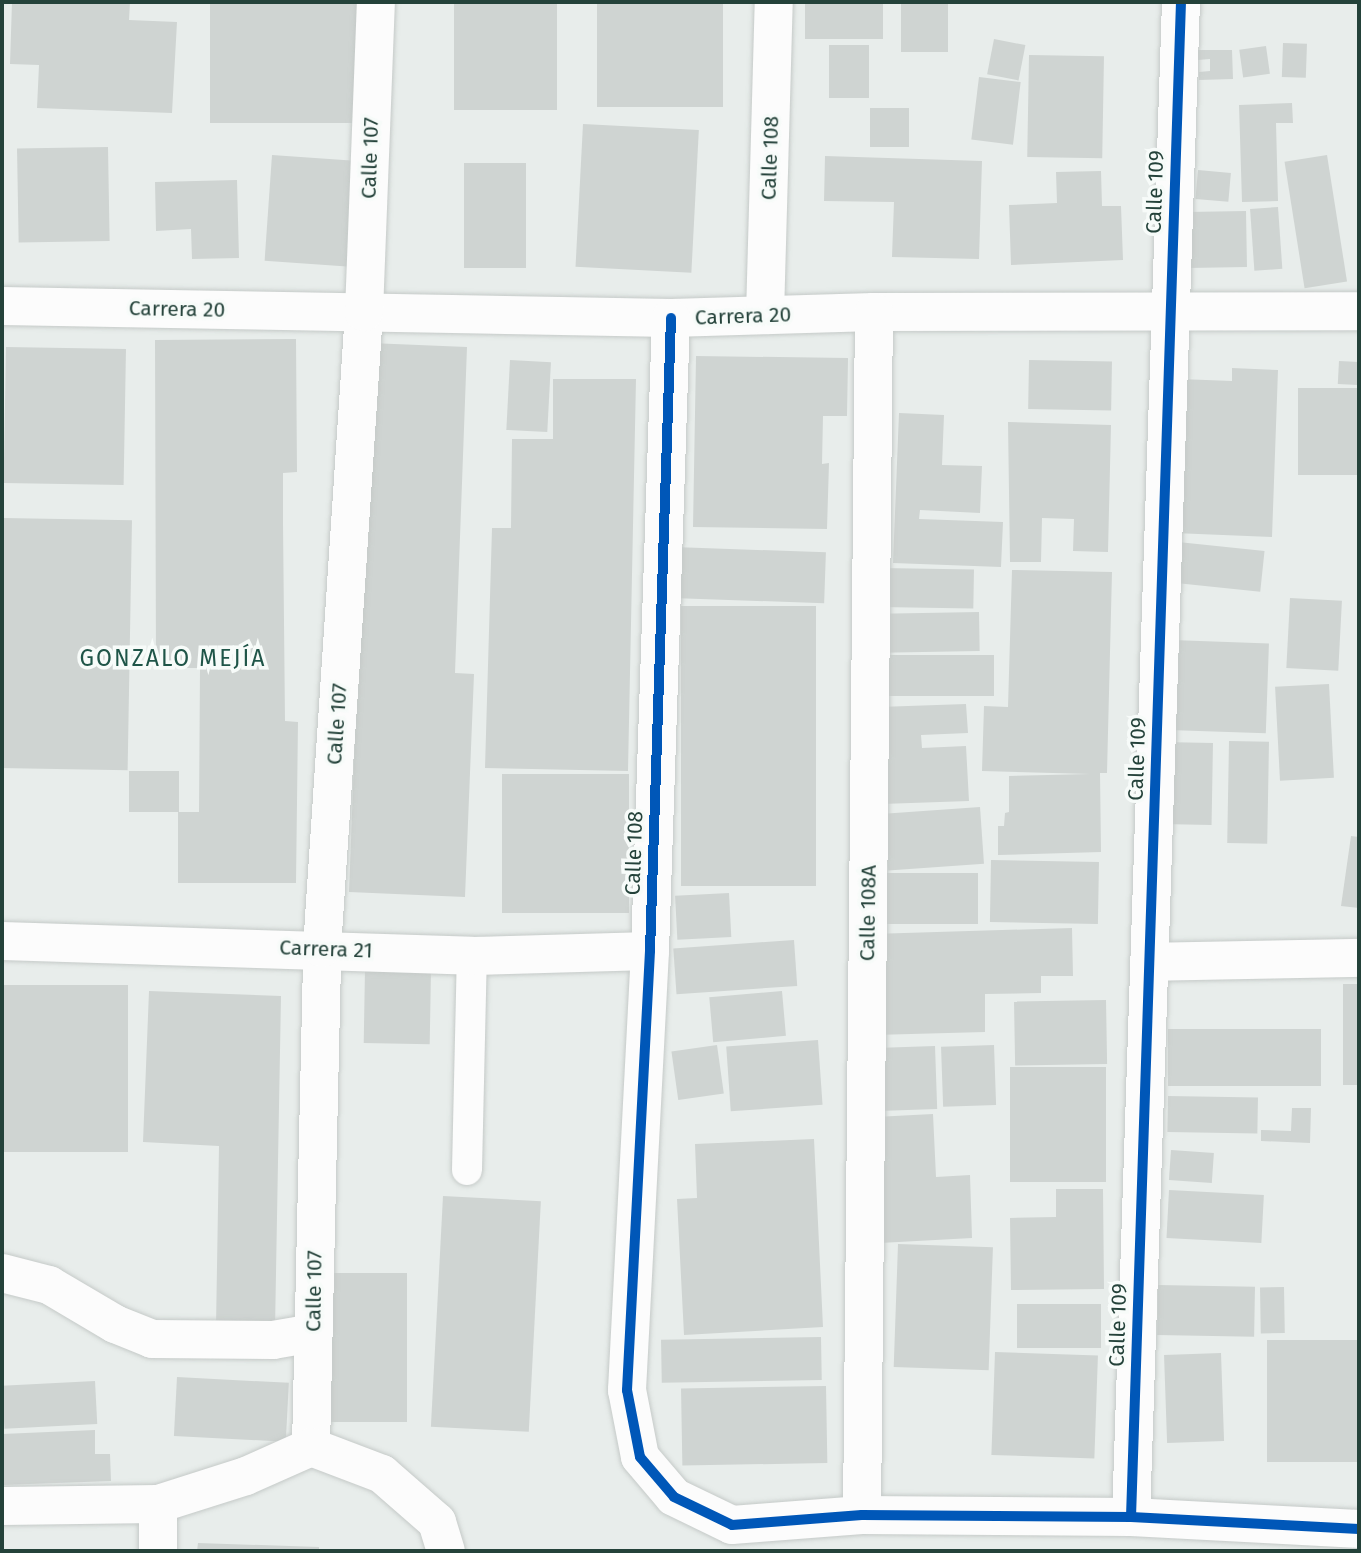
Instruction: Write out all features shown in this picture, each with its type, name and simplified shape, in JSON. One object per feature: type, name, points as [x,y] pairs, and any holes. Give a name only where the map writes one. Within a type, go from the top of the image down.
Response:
[{"type":"street","name":"Calle 107","points":[[311,1447],[322,948],[364,312],[376,2]]},
{"type":"street","name":"Calle 108","points":[[765,314],[774,2]]},
{"type":"street","name":"Calle 109","points":[[1131,1517],[1181,2]]},
{"type":"street","name":"Carrera 20","points":[[2,306],[671,318],[874,312],[1359,311]]},
{"type":"street","name":"Calle 108A","points":[[862,1515],[874,312]]},
{"type":"street","name":"Calle 108","points":[[671,318],[650,951],[627,1390],[640,1457],[674,1497],[733,1538]]},
{"type":"street","name":"Carrera 21","points":[[2,941],[322,948],[472,956],[650,951]]},
{"type":"street","points":[[1149,962],[1359,958]]},
{"type":"street","points":[[2,1273],[48,1284],[115,1324],[152,1339],[273,1340],[313,1333]]},
{"type":"street","points":[[2,1506],[158,1504],[246,1476],[311,1447],[382,1474],[437,1522],[446,1551]]},
{"type":"street","points":[[158,1504],[158,1551]]},
{"type":"street","points":[[733,1538],[862,1515],[1131,1517],[1335,1536]]},
{"type":"lane","points":[[467,1170],[472,956]]},
{"type":"building","points":[[12,2],[130,2],[129,20],[177,22],[172,113],[37,108],[39,65],[10,64]]},
{"type":"building","points":[[210,2],[362,2],[362,123],[210,123]]},
{"type":"building","points":[[454,2],[557,2],[557,110],[454,110]]},
{"type":"building","points":[[597,2],[723,2],[723,107],[597,107]]},
{"type":"building","points":[[805,2],[883,2],[883,39],[805,39]]},
{"type":"building","points":[[901,2],[948,2],[948,52],[901,52]]},
{"type":"building","points":[[994,39],[1025,45],[1019,80],[987,74]]},
{"type":"building","points":[[1283,43],[1307,44],[1306,78],[1282,77]]},
{"type":"building","points":[[829,45],[869,45],[869,98],[829,98]]},
{"type":"building","points":[[1266,46],[1270,74],[1243,77],[1239,50]]},
{"type":"building","points":[[1197,50],[1232,50],[1233,79],[1199,80],[1199,72],[1210,71],[1210,59],[1198,60]]},
{"type":"building","points":[[1029,55],[1104,56],[1102,158],[1027,157]]},
{"type":"building","points":[[979,77],[1021,82],[1013,145],[971,140]]},
{"type":"building","points":[[1292,103],[1293,123],[1276,123],[1278,201],[1242,202],[1239,105]]},
{"type":"building","points":[[870,108],[909,108],[909,147],[870,147]]},
{"type":"building","points":[[583,124],[699,130],[691,273],[576,267]]},
{"type":"building","points":[[108,147],[110,241],[19,243],[17,149]]},
{"type":"building","points":[[272,155],[358,161],[350,267],[265,261]]},
{"type":"building","points":[[1327,155],[1347,281],[1305,288],[1285,162]]},
{"type":"building","points":[[825,156],[982,161],[979,259],[892,257],[894,202],[824,201]]},
{"type":"building","points":[[464,163],[526,163],[526,268],[464,268]]},
{"type":"building","points":[[1198,170],[1231,173],[1228,202],[1195,199]]},
{"type":"building","points":[[1101,171],[1102,206],[1121,206],[1123,260],[1011,265],[1009,205],[1057,203],[1056,172]]},
{"type":"building","points":[[237,180],[239,258],[192,259],[191,229],[156,231],[155,182]]},
{"type":"building","points":[[1278,207],[1282,269],[1254,271],[1250,209]]},
{"type":"building","points":[[1246,211],[1247,267],[1188,268],[1187,212]]},
{"type":"building","points":[[296,339],[297,472],[283,473],[283,523],[285,721],[298,722],[296,883],[178,883],[178,812],[199,812],[200,668],[156,668],[155,340]]},
{"type":"building","points":[[370,343],[467,347],[455,673],[474,674],[465,897],[349,892]]},
{"type":"building","points":[[6,347],[126,349],[124,485],[4,483]]},
{"type":"building","points":[[696,356],[848,358],[847,416],[823,416],[822,464],[829,463],[827,529],[693,527]]},
{"type":"building","points":[[510,360],[551,362],[547,432],[506,430]]},
{"type":"building","points":[[1029,360],[1112,361],[1111,410],[1028,409]]},
{"type":"building","points":[[1339,361],[1359,362],[1358,385],[1338,384]]},
{"type":"building","points":[[1232,368],[1278,370],[1272,537],[1174,533],[1180,379],[1232,381]]},
{"type":"building","points":[[553,379],[636,379],[628,771],[485,768],[492,528],[511,528],[512,439],[553,439]]},
{"type":"building","points":[[1298,388],[1359,388],[1359,475],[1298,475]]},
{"type":"building","points":[[899,413],[944,415],[942,465],[982,466],[980,513],[920,510],[919,519],[1003,522],[1001,567],[893,563]]},
{"type":"building","points":[[1008,422],[1111,425],[1108,552],[1073,551],[1074,519],[1042,518],[1041,562],[1010,562]]},
{"type":"building","points":[[4,518],[132,520],[128,770],[2,768]]},
{"type":"building","points":[[1178,542],[1265,551],[1260,592],[1174,583]]},
{"type":"building","points":[[674,547],[826,552],[824,603],[672,598]]},
{"type":"building","points":[[881,568],[974,570],[973,609],[880,607]]},
{"type":"building","points":[[1012,570],[1112,572],[1107,773],[1100,773],[1101,852],[998,855],[998,826],[1004,826],[1005,813],[1009,812],[1009,776],[1090,774],[982,771],[984,706],[1008,707]]},
{"type":"building","points":[[1290,598],[1342,601],[1338,671],[1286,668]]},
{"type":"building","points":[[681,606],[816,606],[816,886],[681,886]]},
{"type":"building","points":[[979,612],[980,651],[881,653],[880,614]]},
{"type":"building","points":[[1172,640],[1269,643],[1266,733],[1169,730]]},
{"type":"building","points":[[883,655],[994,655],[994,696],[883,696]]},
{"type":"building","points":[[1329,684],[1334,778],[1280,781],[1275,687]]},
{"type":"building","points":[[966,704],[968,733],[921,735],[922,748],[966,746],[969,801],[882,804],[879,707]]},
{"type":"building","points":[[1229,741],[1269,742],[1267,844],[1227,843]]},
{"type":"building","points":[[1162,742],[1213,743],[1212,825],[1161,824]]},
{"type":"building","points":[[129,771],[179,771],[179,812],[129,812]]},
{"type":"building","points":[[502,774],[629,774],[629,913],[502,913]]},
{"type":"building","points":[[980,807],[984,864],[888,871],[884,814]]},
{"type":"building","points":[[1351,836],[1359,837],[1359,908],[1341,906]]},
{"type":"building","points":[[991,860],[1099,862],[1098,924],[990,922]]},
{"type":"building","points":[[877,873],[978,873],[978,924],[877,924]]},
{"type":"building","points":[[729,893],[731,937],[677,940],[675,896]]},
{"type":"building","points":[[1072,928],[1073,976],[1041,976],[1041,993],[985,994],[985,1032],[874,1035],[872,934]]},
{"type":"building","points":[[794,940],[797,986],[677,994],[673,948]]},
{"type":"building","points":[[365,969],[431,970],[430,1044],[364,1043]]},
{"type":"building","points":[[1343,984],[1359,984],[1359,1085],[1343,1085]]},
{"type":"building","points":[[2,985],[128,985],[128,1152],[2,1152]]},
{"type":"building","points":[[149,991],[281,996],[275,1329],[216,1327],[219,1146],[143,1142]]},
{"type":"building","points":[[782,991],[786,1036],[713,1042],[709,997]]},
{"type":"building","points":[[1106,1000],[1107,1064],[1015,1066],[1014,1002]]},
{"type":"building","points":[[1168,1029],[1321,1029],[1321,1086],[1168,1086]]},
{"type":"building","points":[[818,1040],[823,1105],[731,1111],[726,1046]]},
{"type":"building","points":[[717,1045],[724,1094],[678,1100],[671,1051]]},
{"type":"building","points":[[994,1045],[996,1105],[943,1107],[941,1047]]},
{"type":"building","points":[[935,1046],[937,1109],[878,1111],[876,1048]]},
{"type":"building","points":[[1010,1067],[1106,1067],[1106,1182],[1010,1182]]},
{"type":"building","points":[[1168,1096],[1258,1098],[1257,1134],[1167,1132]]},
{"type":"building","points":[[1292,1108],[1311,1108],[1310,1143],[1261,1141],[1261,1130],[1291,1131]]},
{"type":"building","points":[[933,1114],[936,1177],[970,1175],[972,1238],[880,1243],[875,1117]]},
{"type":"building","points":[[814,1139],[823,1327],[684,1335],[677,1199],[697,1198],[695,1144]]},
{"type":"building","points":[[1171,1150],[1214,1153],[1212,1183],[1169,1180]]},
{"type":"building","points":[[1056,1189],[1103,1189],[1104,1289],[1011,1290],[1010,1218],[1056,1217]]},
{"type":"building","points":[[1169,1190],[1264,1195],[1261,1243],[1166,1238]]},
{"type":"building","points":[[443,1196],[541,1201],[529,1432],[431,1427]]},
{"type":"building","points":[[898,1244],[993,1247],[989,1370],[894,1367]]},
{"type":"building","points":[[331,1273],[407,1273],[407,1422],[331,1422]]},
{"type":"building","points":[[1158,1285],[1255,1287],[1254,1337],[1157,1335]]},
{"type":"building","points":[[1260,1287],[1284,1287],[1285,1333],[1261,1333]]},
{"type":"building","points":[[1017,1304],[1101,1304],[1101,1348],[1017,1348]]},
{"type":"building","points":[[821,1337],[822,1380],[662,1383],[661,1340]]},
{"type":"building","points":[[1267,1340],[1359,1340],[1359,1462],[1267,1462]]},
{"type":"building","points":[[995,1352],[1098,1356],[1094,1459],[991,1455]]},
{"type":"building","points":[[1221,1353],[1224,1441],[1167,1443],[1164,1355]]},
{"type":"building","points":[[177,1377],[289,1383],[286,1442],[174,1436]]},
{"type":"building","points":[[95,1381],[97,1424],[4,1429],[2,1386]]},
{"type":"building","points":[[826,1386],[827,1463],[682,1466],[681,1389]]},
{"type":"building","points":[[95,1430],[95,1454],[110,1454],[111,1481],[2,1485],[2,1434]]},
{"type":"building","points":[[198,1543],[319,1547],[319,1551],[197,1551]]},
{"type":"cycle path","points":[[1131,1517],[1181,2]]},
{"type":"cycle path","points":[[671,318],[650,951],[627,1390],[640,1457],[674,1497],[732,1525],[862,1515],[1131,1517],[1359,1529]]},
{"type":"district","name":"GONZALO MEJÍA","points":[[173,658]]}]
